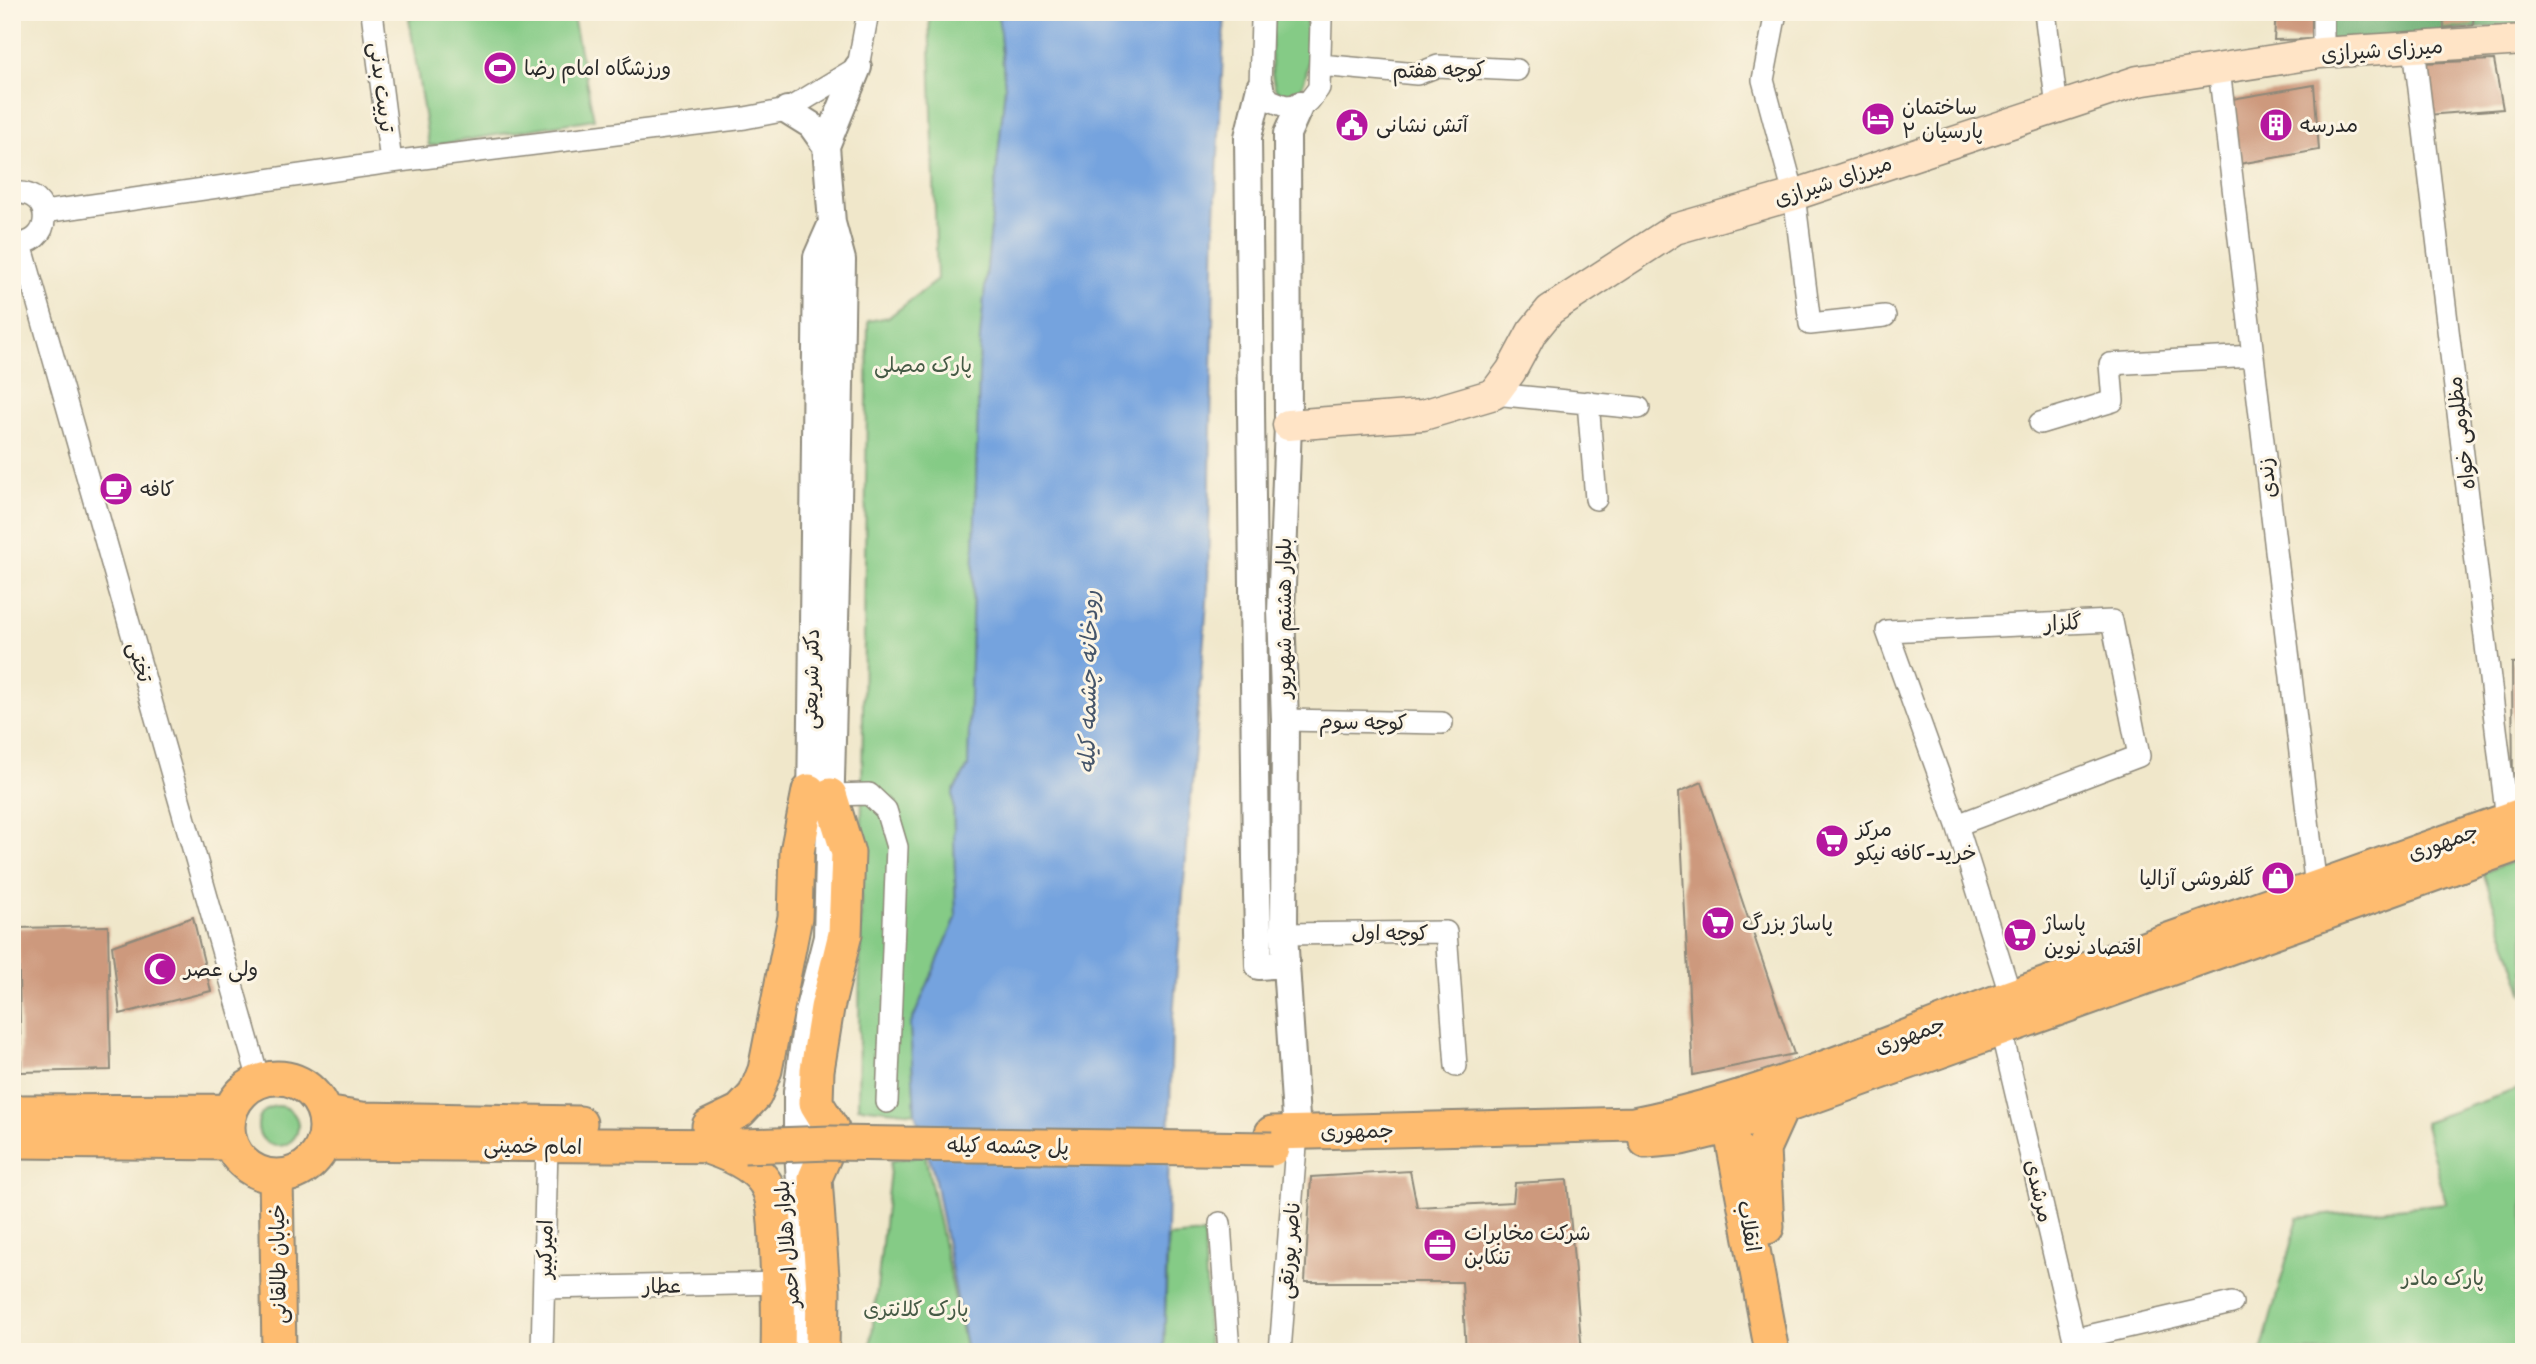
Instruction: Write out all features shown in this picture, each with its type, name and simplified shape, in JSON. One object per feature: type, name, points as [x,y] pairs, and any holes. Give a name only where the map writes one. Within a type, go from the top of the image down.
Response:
[{"type":"main road","name":"میرزای شیرازی","points":[[1494,394],[1511,371],[1532,331],[1550,310],[1675,229],[1794,195],[2138,81],[2320,53],[2524,40]]},
{"type":"main road","points":[[1288,425],[1423,415],[1494,394]]},
{"type":"main road","points":[[778,1352],[779,1283],[774,1214],[769,1189],[752,1170],[708,1136],[755,1096],[765,1070],[795,917],[797,852],[820,793]]},
{"type":"main road","points":[[820,793],[848,853],[845,933],[827,1008],[817,1070],[816,1103],[831,1136],[815,1178],[823,1291],[822,1352]]},
{"type":"main road","name":"جمهوری","points":[[1284,1141],[1627,1143],[1681,1138],[1780,1083],[2316,888],[2518,825]]},
{"type":"main road","name":"جمهوری","points":[[1727,1114],[1782,1107],[2001,1030],[2518,825]]},
{"type":"main road","points":[[280,1077],[295,1080],[308,1088],[318,1099],[324,1128],[316,1157],[291,1174],[276,1177],[261,1174],[247,1167],[237,1156],[229,1127],[237,1096],[258,1080],[280,1077]]},
{"type":"main road","name":"انقلاب","points":[[1773,1352],[1762,1149],[1782,1107]]},
{"type":"main road","points":[[12,1112],[229,1127]]},
{"type":"main road","name":"انقلاب","points":[[1727,1114],[1773,1352]]},
{"type":"main road","name":"امام خمینی","points":[[324,1128],[362,1119],[744,1138]]},
{"type":"main road","points":[[12,1141],[229,1127]]},
{"type":"main road","name":"امام خمینی","points":[[324,1128],[547,1146],[708,1136]]},
{"type":"main road","name":"پل چشمه کیله","points":[[744,1138],[831,1136],[1284,1141]]},
{"type":"main road","name":"خیابان طالقانی","points":[[276,1177],[279,1352]]},
{"type":"street","name":"تربیت بدنی","points":[[372,12],[391,162]]},
{"type":"street","points":[[44,212],[391,162],[745,118],[787,110],[858,67],[868,12]]},
{"type":"street","points":[[1265,12],[1262,20],[1260,87],[1264,94],[1277,104],[1285,106],[1300,105],[1309,100],[1319,88],[1323,13]]},
{"type":"street","points":[[1776,12],[1763,80],[1794,195],[1810,324],[1885,316]]},
{"type":"street","points":[[2045,12],[2057,108]]},
{"type":"street","points":[[2320,53],[2323,43],[2323,12]]},
{"type":"street","name":"مظلومی خواه","points":[[2414,47],[2518,825]]},
{"type":"street","name":"کوچه هفتم","points":[[1320,65],[1417,74],[1438,66],[1517,70]]},
{"type":"street","name":"دکتر شریعتی","points":[[788,1135],[781,1086],[811,932],[820,793],[826,503],[817,257],[832,223],[826,146],[858,67]]},
{"type":"street","name":"زندی","points":[[2219,69],[2316,888]]},
{"type":"street","name":"بلوار هشتم شهریور","points":[[1260,87],[1248,137],[1256,858],[1272,965],[1284,1141]]},
{"type":"street","name":"بلوار هشتم شهریور","points":[[1272,965],[1283,934],[1284,720],[1281,612],[1288,425],[1287,134],[1300,105]]},
{"type":"street","points":[[787,110],[811,125],[826,146]]},
{"type":"street","points":[[13,191],[36,198],[44,212],[45,220],[40,233],[17,243]]},
{"type":"street","name":"تختی","points":[[17,243],[258,1080]]},
{"type":"street","points":[[2040,423],[2113,401],[2110,364],[2253,356]]},
{"type":"street","points":[[1494,394],[1639,408]]},
{"type":"street","points":[[1588,402],[1596,499]]},
{"type":"street","name":"گلزار","points":[[1957,825],[2139,756],[2112,621],[1887,631],[1957,825],[2011,997]]},
{"type":"street","name":"کوچه سوم","points":[[1284,720],[1442,723]]},
{"type":"street","points":[[820,793],[869,794],[886,810],[897,847],[887,1102]]},
{"type":"street","name":"کوچه اول","points":[[1283,934],[1446,932],[1456,1066]]},
{"type":"street","name":"مرشدی","points":[[2001,1030],[2076,1345]]},
{"type":"street","name":"بلوار هلال احمر","points":[[788,1135],[783,1215],[794,1276],[793,1352]]},
{"type":"street","name":"بلوار هلال احمر","points":[[788,1135],[806,1275],[807,1352]]},
{"type":"street","name":"ناصر پورتقی","points":[[1280,1352],[1284,1141]]},
{"type":"street","name":"امیرکبیر","points":[[542,1352],[547,1146]]},
{"type":"street","points":[[1220,1223],[1229,1352]]},
{"type":"street","name":"عطار","points":[[544,1288],[779,1283]]},
{"type":"street","points":[[2076,1345],[2232,1303]]},
{"type":"green space","name":"ورزشگاه امام رضا","points":[[451,12],[572,12],[594,119],[429,146],[409,18]]},
{"type":"green space","name":"پارک مصلی","points":[[929,12],[998,12],[1005,87],[980,338],[968,767],[953,792],[956,918],[910,1026],[915,1113],[858,1107],[868,321],[889,317],[937,280]]},
{"type":"green space","points":[[1278,12],[1301,12],[1306,20],[1306,73],[1298,91],[1291,95],[1277,91],[1274,85],[1271,64],[1272,38]]},
{"type":"green space","points":[[2323,12],[2524,12],[2524,22],[2323,43]]},
{"type":"green space","points":[[2524,858],[2524,995],[2483,872]]},
{"type":"green space","name":"پارک مادر","points":[[2524,1087],[2524,1352],[2261,1352],[2298,1218],[2446,1203],[2424,1122]]},
{"type":"green space","points":[[278,1106],[292,1112],[298,1126],[292,1140],[278,1146],[264,1140],[258,1126],[264,1112]]},
{"type":"green space","name":"پارک کلانتری","points":[[925,1154],[966,1352],[870,1352],[891,1161]]},
{"type":"green space","points":[[1204,1234],[1209,1352],[1164,1352],[1168,1237]]},
{"type":"water","name":"رودخانه چشمه کیله","points":[[998,12],[1225,12],[1215,218],[1208,590],[1172,1029],[1164,1352],[967,1352],[933,1170],[915,1113],[910,1026],[956,918],[953,792],[968,767],[980,338],[1005,87]]},
{"type":"building","points":[[2276,12],[2319,12],[2318,39],[2274,40]]},
{"type":"building","points":[[2443,12],[2474,12],[2473,25],[2444,28]]},
{"type":"building","points":[[2497,12],[2524,12],[2524,15],[2515,19],[2497,16]]},
{"type":"building","points":[[2494,60],[2503,109],[2427,115],[2422,63]]},
{"type":"building","name":"مدرسه","points":[[2314,85],[2319,150],[2239,164],[2232,99]]},
{"type":"building","points":[[2524,662],[2524,786],[2513,789],[2512,663]]},
{"type":"building","name":"پاساژ بزرگ","points":[[1702,782],[1794,1054],[1693,1075],[1679,792]]},
{"type":"building","name":"ولی عصر","points":[[193,917],[211,991],[120,1014],[112,946]]},
{"type":"building","points":[[108,926],[111,1070],[21,1072],[18,928]]},
{"type":"building","name":"شرکت مخابرات تنکابن","points":[[1410,1171],[1417,1207],[1513,1202],[1515,1183],[1567,1180],[1582,1352],[1466,1352],[1462,1282],[1305,1282],[1311,1177]]},
{"type":"place","name":"ورزشگاه امام رضا","points":[[500,68]]},
{"type":"place","name":"ساختمان پارسیان ۲","points":[[1878,119]]},
{"type":"place","name":"آتش نشانی","points":[[1352,125]]},
{"type":"place","name":"مدرسه","points":[[2276,125]]},
{"type":"place","name":"کافه","points":[[116,489]]},
{"type":"place","name":"مرکز خرید-کافه نیکو","points":[[1832,841]]},
{"type":"place","name":"گلفروشی آزالیا","points":[[2278,878]]},
{"type":"place","name":"پاساژ بزرگ","points":[[1718,923]]},
{"type":"place","name":"پاساژ اقتصاد نوین","points":[[2020,935]]},
{"type":"place","name":"ولی عصر","points":[[160,969]]},
{"type":"place","name":"شرکت مخابرات تنکابن","points":[[1440,1245]]}]
